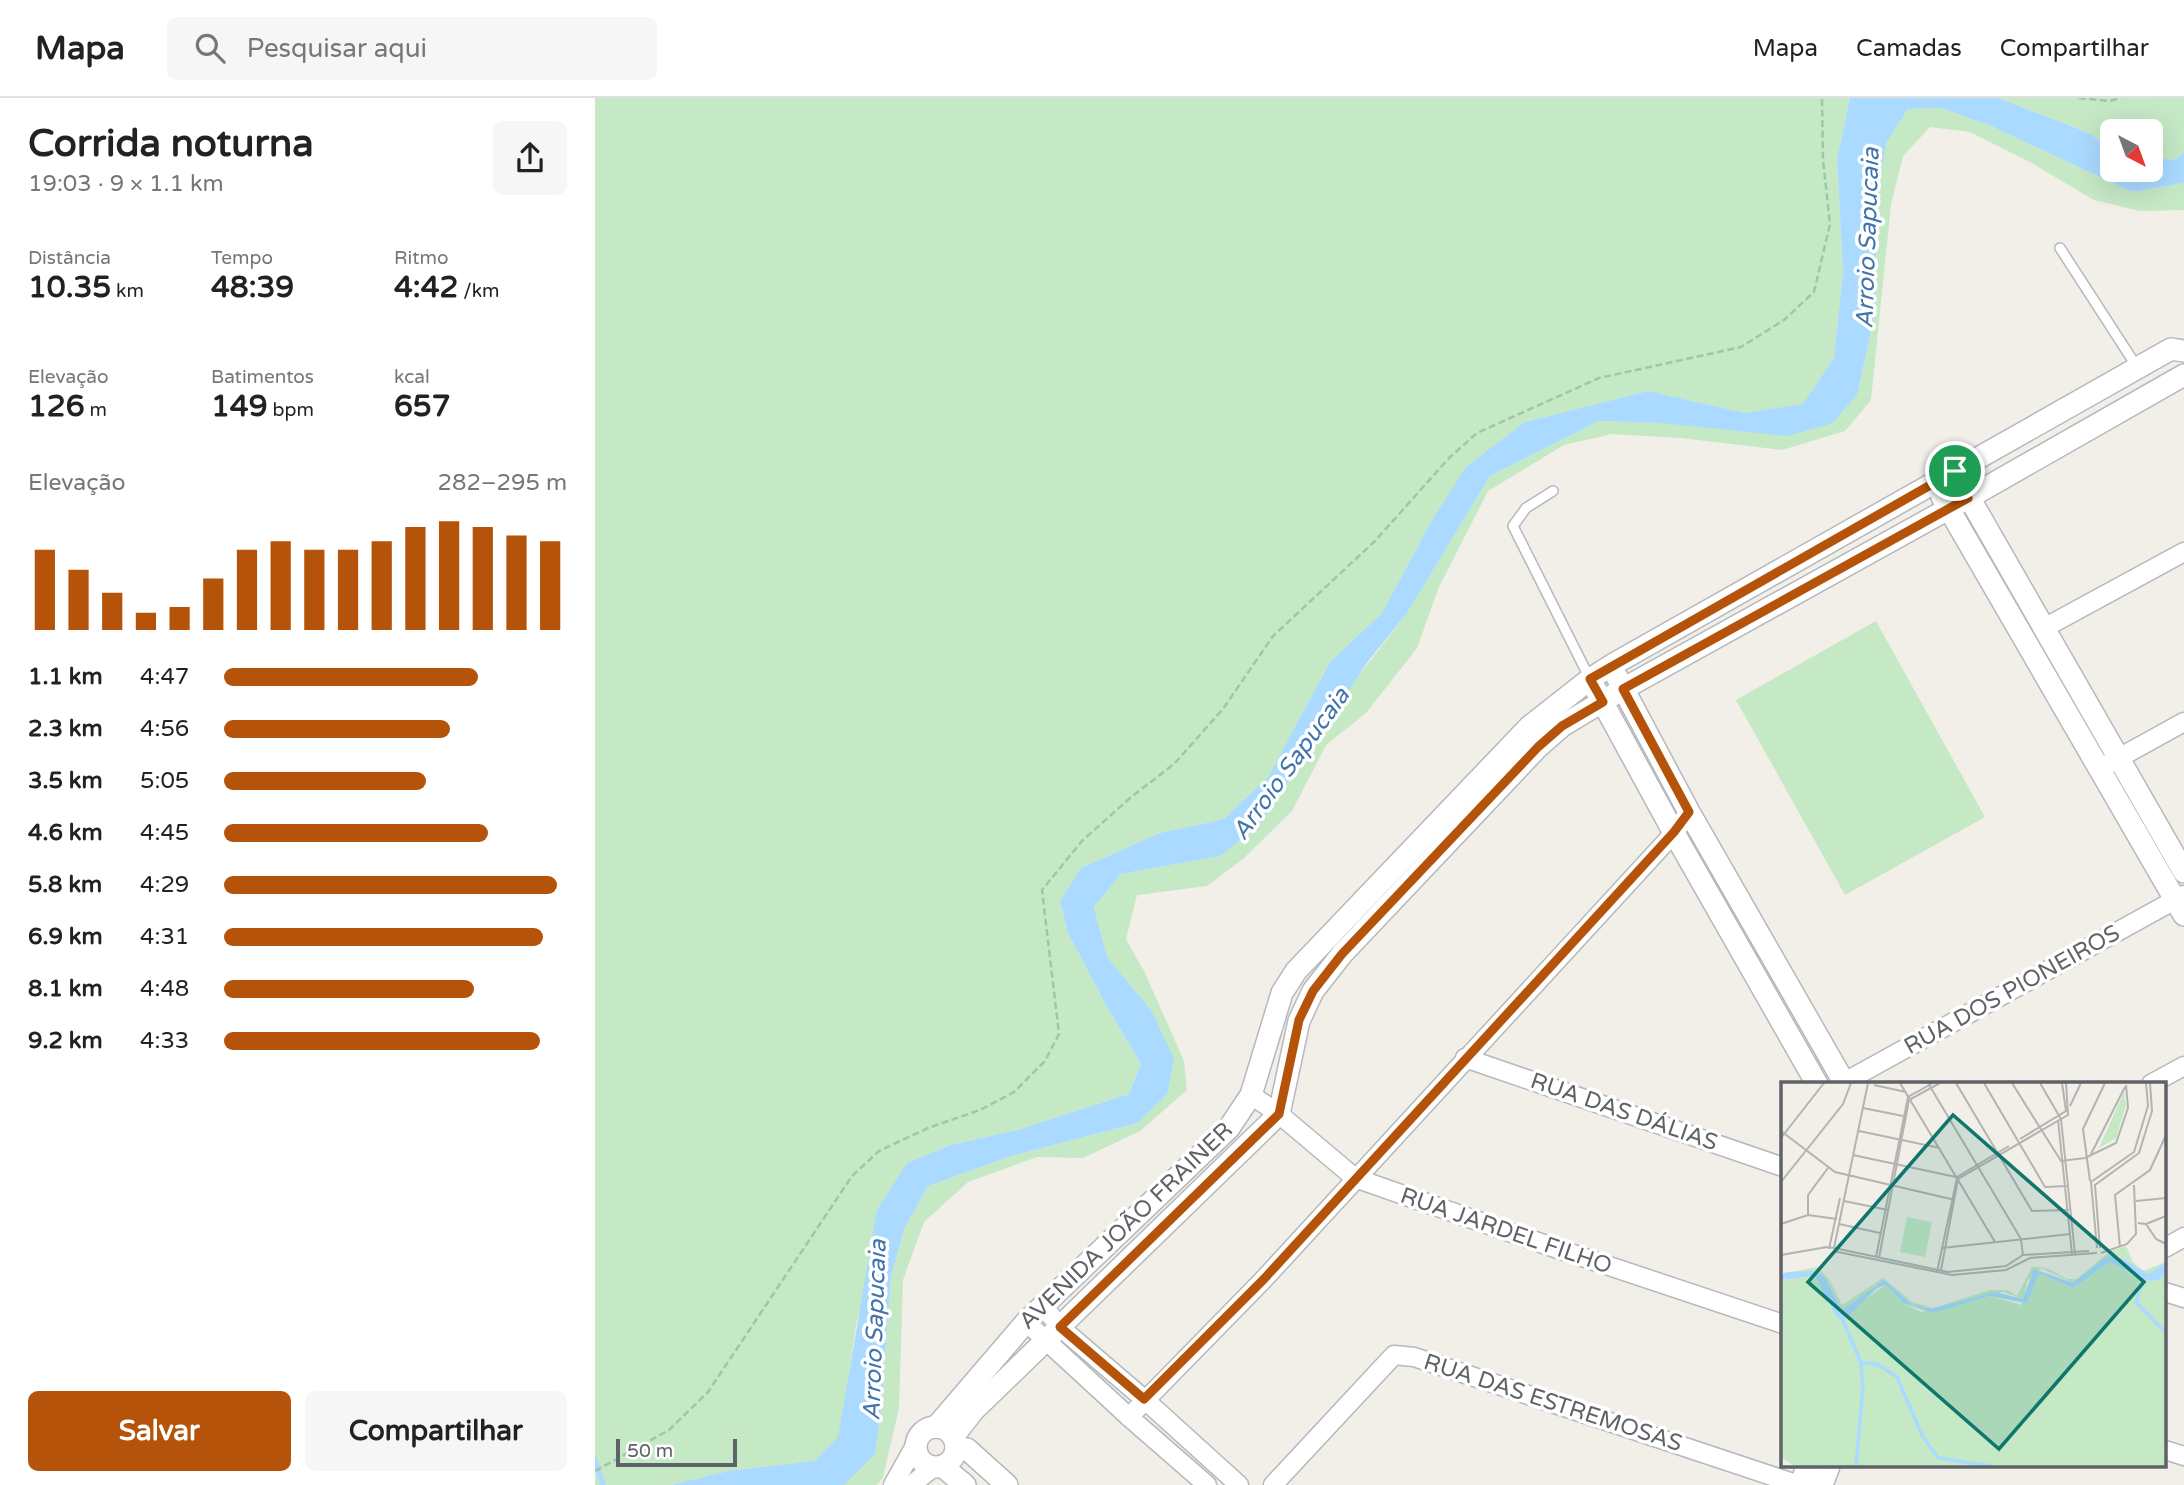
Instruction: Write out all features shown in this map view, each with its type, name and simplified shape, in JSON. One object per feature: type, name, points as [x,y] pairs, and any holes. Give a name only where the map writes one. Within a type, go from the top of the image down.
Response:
[{"type":"street","name":"AVENIDA JOÃO FRAINER","points":[[949,1438],[1026,1322],[1229,1128],[1241,1113],[1251,1095],[1282,993],[1296,971],[1529,727],[1612,665],[2171,349],[2184,351]]},
{"type":"street","points":[[1279,1114],[1299,1020],[1313,991],[1342,954],[1538,747],[1562,726],[1623,689],[1949,509],[2184,375]]},
{"type":"street","points":[[1955,471],[2044,628],[2109,764],[2127,817],[2181,903]]},
{"type":"street","points":[[1935,483],[2109,764],[2147,806],[2184,872]]},
{"type":"street","points":[[2044,628],[2184,552]]},
{"type":"street","points":[[1612,665],[1689,812],[1842,1082]]},
{"type":"street","points":[[1590,679],[1816,1082]]},
{"type":"street","points":[[2109,764],[2184,722]]},
{"type":"street","points":[[2127,817],[2147,806]]},
{"type":"street","points":[[1129,1417],[1264,1279],[1674,832],[1689,812]]},
{"type":"street","name":"RUA DOS PIONEIROS","points":[[1847,1082],[2181,903]]},
{"type":"street","name":"RUA DAS DÁLIAS","points":[[1465,1058],[1781,1166]]},
{"type":"street","points":[[2155,1082],[2184,1066]]},
{"type":"street","name":"RUA JARDEL FILHO","points":[[1251,1095],[1279,1114],[1355,1178],[1781,1323]]},
{"type":"street","name":"AVENIDA JOÃO FRAINER","points":[[949,1438],[973,1411],[1279,1114]]},
{"type":"street","points":[[2167,1247],[2184,1237]]},
{"type":"street","points":[[2167,1293],[2184,1298]]},
{"type":"street","points":[[1043,1306],[1052,1334],[1129,1417],[1207,1485]]},
{"type":"street","points":[[1026,1322],[1052,1334],[1144,1399],[1239,1485]]},
{"type":"street","name":"RUA DAS ESTREMOSAS","points":[[1273,1485],[1394,1356],[1414,1357],[1800,1485]]},
{"type":"street","points":[[893,1485],[922,1433],[949,1438],[967,1449],[1007,1485]]},
{"type":"street","points":[[911,1485],[952,1459],[949,1438]]},
{"type":"street","points":[[916,1444],[921,1460],[938,1466],[965,1485]]},
{"type":"street","points":[[2167,1451],[2184,1456]]},
{"type":"street","points":[[1800,1485],[1806,1468]]},
{"type":"street","points":[[1822,1485],[1828,1468]]},
{"type":"lane","points":[[2060,248],[2138,368]]},
{"type":"lane","points":[[1553,491],[1527,508],[1513,526],[1590,679]]},
{"type":"path","points":[[595,1471],[669,1430],[708,1392],[852,1176],[879,1151],[928,1128],[979,1110],[1014,1092],[1045,1061],[1059,1034],[1042,890],[1082,841],[1130,798],[1174,764],[1223,709],[1273,636],[1375,541],[1449,458],[1478,433],[1599,378],[1741,347],[1784,320],[1814,292],[1830,224],[1823,160],[1822,98]]},
{"type":"path","points":[[2079,98],[2109,101],[2121,98]]},
{"type":"green space","points":[[595,98],[1850,98],[1837,159],[1843,272],[1834,358],[1803,405],[1745,413],[1648,391],[1525,422],[1431,522],[1382,613],[1330,662],[1268,777],[1224,819],[1160,833],[1081,868],[1060,901],[1068,933],[1141,1064],[1129,1094],[1017,1130],[951,1145],[907,1163],[857,1320],[839,1437],[815,1461],[728,1471],[671,1485],[595,1485]]},
{"type":"green space","points":[[1998,98],[2184,98],[2184,152],[2175,160],[2163,158],[2163,119],[2100,119],[2100,141],[2089,133]]},
{"type":"green space","points":[[1941,108],[1991,126],[2100,177],[2100,182],[2111,182],[2132,192],[2184,183],[2184,210],[2140,211],[2094,200],[2028,161],[1970,132],[1930,127],[1903,156],[1891,204],[1871,400],[1845,431],[1782,450],[1681,438],[1612,434],[1564,445],[1488,491],[1438,589],[1417,648],[1366,713],[1326,745],[1292,811],[1243,859],[1207,886],[1137,895],[1126,939],[1145,973],[1184,1061],[1187,1090],[1140,1131],[1083,1158],[1037,1157],[968,1182],[924,1222],[903,1280],[899,1408],[883,1477],[877,1485],[844,1485],[882,1398],[891,1277],[904,1229],[928,1186],[1011,1156],[1137,1123],[1151,1010],[1107,957],[1094,907],[1121,874],[1220,856],[1407,613],[1490,476],[1599,421],[1833,423],[1857,395],[1874,318],[1878,192],[1886,142],[1908,109]]},
{"type":"green space","points":[[1876,621],[1985,817],[1845,895],[1736,700]]},
{"type":"water","name":"Arroio Sapucaia","points":[[1850,98],[1998,98],[2089,133],[2100,141],[2100,177],[1991,126],[1941,108],[1908,109],[1886,143],[1878,192],[1874,318],[1857,395],[1833,423],[1788,436],[1662,423],[1599,421],[1490,476],[1407,613],[1369,660],[1259,825],[1220,856],[1121,874],[1094,907],[1107,957],[1151,1010],[1174,1059],[1167,1094],[1137,1123],[1011,1156],[928,1186],[904,1229],[891,1277],[875,1454],[844,1485],[671,1485],[728,1471],[815,1461],[838,1437],[877,1210],[907,1163],[951,1145],[1017,1130],[1129,1094],[1141,1064],[1068,933],[1060,901],[1081,868],[1160,833],[1224,819],[1268,777],[1330,662],[1382,613],[1431,522],[1466,467],[1525,422],[1648,391],[1745,413],[1803,404],[1834,358],[1843,272],[1837,159]]},
{"type":"water","points":[[2184,152],[2184,183],[2132,192],[2111,182],[2163,182],[2163,158],[2175,160]]},
{"type":"waterway","points":[[595,1459],[603,1485]]},
{"type":"route","points":[[1955,471],[1968,498],[1623,689],[1689,812],[1674,832],[1264,1279],[1144,1399],[1060,1327],[1279,1114],[1299,1020],[1313,991],[1342,954],[1538,747],[1562,726],[1603,702],[1590,679],[1955,471]]}]
